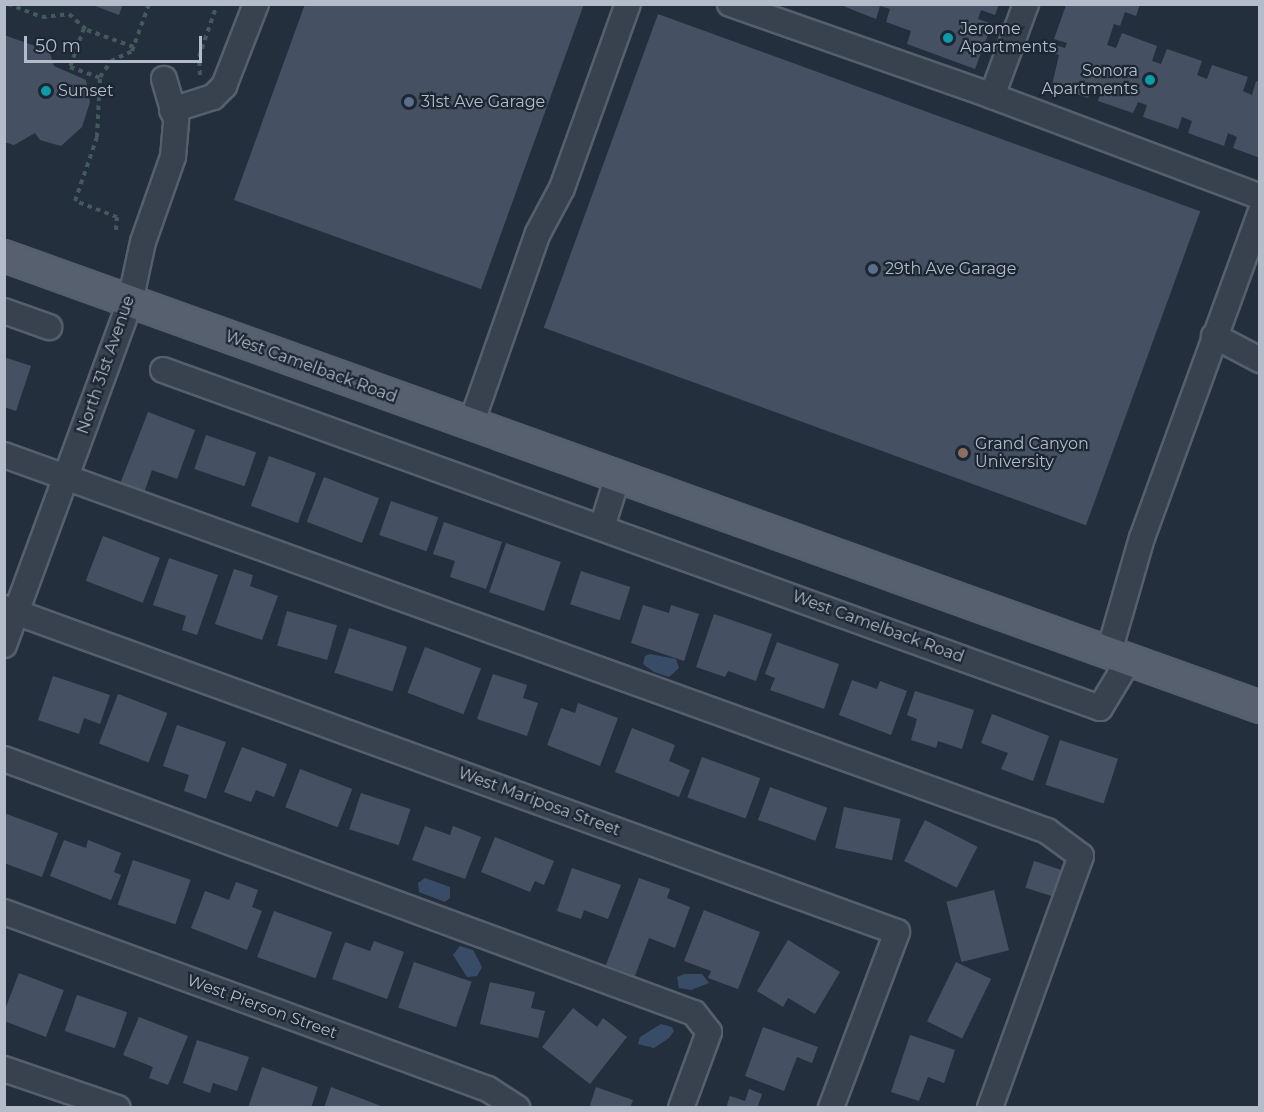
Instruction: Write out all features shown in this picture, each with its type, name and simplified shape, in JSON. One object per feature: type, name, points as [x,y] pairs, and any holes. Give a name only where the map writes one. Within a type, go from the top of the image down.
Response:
[{"type":"main road","name":"West Camelback Road","points":[[4,256],[1260,707]]},
{"type":"street","points":[[172,110],[213,97],[224,86],[256,4]]},
{"type":"street","points":[[471,424],[538,233],[562,188],[628,4]]},
{"type":"street","points":[[730,4],[993,96],[1260,197]]},
{"type":"street","points":[[993,96],[1026,4]]},
{"type":"street","name":"North 31st Avenue","points":[[4,645],[11,611],[66,477],[130,302],[143,242],[174,149],[176,120],[164,79]]},
{"type":"street","points":[[1119,656],[1142,538],[1260,213]]},
{"type":"street","points":[[4,311],[49,327]]},
{"type":"street","points":[[1214,336],[1260,360]]},
{"type":"street","name":"West Camelback Road","points":[[163,369],[1100,708],[1119,656]]},
{"type":"street","points":[[4,455],[1047,831],[1081,856],[990,1107]]},
{"type":"street","points":[[602,527],[618,476]]},
{"type":"street","name":"West Mariposa Street","points":[[11,611],[897,932],[831,1107]]},
{"type":"street","points":[[4,759],[694,1013],[709,1032],[681,1107]]},
{"type":"street","name":"West Pierson Street","points":[[4,912],[488,1089],[517,1107]]},
{"type":"street","points":[[4,1068],[118,1107]]},
{"type":"path","points":[[8,4],[42,17],[69,14],[84,28],[134,46]]},
{"type":"path","points":[[116,230],[117,217],[75,201],[97,137],[100,78],[111,61],[132,51],[149,4]]},
{"type":"path","points":[[201,76],[199,57],[217,4]]},
{"type":"path","points":[[84,28],[70,67],[100,78]]},
{"type":"water","points":[[650,654],[676,659],[679,668],[669,677],[654,672],[643,664],[645,656]]},
{"type":"water","points":[[425,878],[450,887],[450,898],[445,902],[419,892],[418,883]]},
{"type":"water","points":[[460,946],[473,950],[482,967],[477,976],[467,977],[453,955]]},
{"type":"water","points":[[684,974],[702,974],[709,983],[691,990],[679,988],[677,977]]},
{"type":"water","points":[[661,1024],[672,1027],[674,1031],[669,1038],[654,1048],[638,1044],[640,1037]]},
{"type":"building","points":[[90,4],[123,4],[119,15]]},
{"type":"building","name":"31st Ave Garage","points":[[305,4],[584,4],[481,289],[234,200]]},
{"type":"building","name":"Jerome Apartments","points":[[838,4],[999,4],[995,15],[981,10],[978,19],[992,24],[975,69],[907,44],[911,31],[886,22],[890,9],[880,6],[876,19]]},
{"type":"building","name":"Sonora Apartments","points":[[1140,4],[1136,16],[1125,12],[1120,26],[1114,24],[1107,45],[1116,48],[1122,33],[1157,46],[1152,61],[1161,64],[1167,49],[1202,61],[1197,75],[1207,79],[1212,65],[1248,77],[1243,91],[1252,95],[1256,81],[1260,83],[1260,158],[1233,148],[1237,137],[1228,133],[1224,146],[1188,133],[1192,121],[1182,117],[1178,129],[1143,117],[1147,105],[1138,102],[1133,113],[1098,101],[1102,89],[1093,86],[1088,98],[1052,85],[1059,55],[1050,51],[1052,44],[1065,48],[1067,43],[1054,39],[1066,5]]},
{"type":"building","name":"29th Ave Garage","points":[[658,14],[1200,211],[1086,525],[544,328]]},
{"type":"building","name":"Sunset","points":[[4,35],[49,51],[54,66],[86,80],[90,102],[82,127],[61,146],[40,140],[35,133],[14,145],[4,142]]},
{"type":"building","points":[[4,357],[31,366],[16,411],[4,407]]},
{"type":"building","points":[[148,412],[195,430],[177,479],[152,470],[144,493],[120,484]]},
{"type":"building","points":[[206,435],[256,452],[244,486],[194,469]]},
{"type":"building","points":[[269,456],[316,473],[298,523],[251,506]]},
{"type":"building","points":[[324,477],[379,498],[362,543],[307,522]]},
{"type":"building","points":[[391,501],[438,517],[427,551],[379,535]]},
{"type":"building","points":[[444,522],[502,542],[486,589],[450,577],[455,561],[433,554]]},
{"type":"building","points":[[103,536],[160,558],[143,603],[86,581]]},
{"type":"building","points":[[506,543],[561,562],[544,611],[489,592]]},
{"type":"building","points":[[169,558],[218,575],[197,635],[182,630],[186,616],[153,605]]},
{"type":"building","points":[[234,569],[253,575],[250,586],[278,596],[262,640],[215,624]]},
{"type":"building","points":[[581,571],[630,587],[620,620],[570,604]]},
{"type":"building","points":[[643,605],[669,613],[671,605],[699,614],[684,661],[631,643]]},
{"type":"building","points":[[287,611],[337,625],[327,660],[277,646]]},
{"type":"building","points":[[714,614],[772,634],[756,681],[728,671],[725,677],[696,667]]},
{"type":"building","points":[[349,628],[407,647],[392,692],[334,673]]},
{"type":"building","points":[[777,642],[839,664],[824,709],[770,690],[775,678],[765,674]]},
{"type":"building","points":[[425,647],[481,669],[463,714],[407,693]]},
{"type":"building","points":[[493,674],[527,685],[523,698],[538,703],[527,736],[477,719]]},
{"type":"building","points":[[53,676],[110,695],[100,724],[84,718],[79,734],[38,720]]},
{"type":"building","points":[[852,680],[877,689],[880,681],[907,691],[891,735],[839,715]]},
{"type":"building","points":[[915,691],[974,710],[962,749],[938,741],[936,748],[911,740],[917,719],[907,715]]},
{"type":"building","points":[[118,694],[167,713],[148,762],[99,743]]},
{"type":"building","points":[[578,703],[618,718],[600,766],[547,745],[561,708],[575,713]]},
{"type":"building","points":[[992,714],[1049,736],[1033,781],[1001,769],[1008,753],[981,743]]},
{"type":"building","points":[[177,725],[226,742],[206,799],[184,791],[189,775],[163,766]]},
{"type":"building","points":[[632,728],[675,745],[669,761],[690,770],[679,797],[615,772]]},
{"type":"building","points":[[1060,740],[1118,759],[1103,804],[1045,785]]},
{"type":"building","points":[[242,747],[287,764],[274,797],[256,790],[251,802],[224,792]]},
{"type":"building","points":[[702,757],[760,778],[746,819],[687,797]]},
{"type":"building","points":[[300,769],[352,789],[338,827],[285,807]]},
{"type":"building","points":[[770,787],[827,808],[815,841],[758,820]]},
{"type":"building","points":[[361,793],[410,809],[399,845],[349,829]]},
{"type":"building","points":[[844,807],[901,819],[892,860],[835,848]]},
{"type":"building","points":[[4,813],[58,833],[42,877],[4,863]]},
{"type":"building","points":[[925,820],[978,847],[957,888],[904,861]]},
{"type":"building","points":[[425,826],[450,835],[453,826],[481,837],[465,879],[412,860]]},
{"type":"building","points":[[495,837],[554,861],[544,885],[535,881],[530,892],[481,872]]},
{"type":"building","points":[[64,840],[86,848],[88,840],[121,853],[114,872],[121,875],[111,900],[50,876]]},
{"type":"building","points":[[133,860],[191,880],[175,924],[118,904]]},
{"type":"building","points":[[1034,861],[1062,870],[1053,897],[1025,888]]},
{"type":"building","points":[[572,868],[621,885],[608,919],[584,910],[581,919],[557,911]]},
{"type":"building","points":[[639,878],[670,889],[667,898],[690,907],[675,948],[649,938],[635,976],[606,965]]},
{"type":"building","points":[[236,882],[258,890],[252,907],[262,911],[247,950],[191,928],[205,891],[229,900]]},
{"type":"building","points":[[994,890],[1009,950],[961,962],[946,902]]},
{"type":"building","points":[[704,910],[760,932],[738,989],[708,978],[711,971],[684,961]]},
{"type":"building","points":[[274,911],[332,932],[316,978],[257,957]]},
{"type":"building","points":[[788,940],[840,972],[815,1014],[788,998],[783,1007],[757,991]]},
{"type":"building","points":[[374,941],[404,952],[387,999],[332,979],[345,942],[370,951]]},
{"type":"building","points":[[414,962],[472,982],[456,1027],[398,1007]]},
{"type":"building","points":[[956,962],[991,979],[962,1038],[927,1021]]},
{"type":"building","points":[[19,973],[64,990],[46,1037],[4,1021],[4,1012]]},
{"type":"building","points":[[490,982],[535,992],[531,1008],[545,1011],[538,1038],[480,1024]]},
{"type":"building","points":[[77,995],[127,1012],[115,1048],[65,1031]]},
{"type":"building","points":[[573,1008],[597,1027],[603,1018],[627,1037],[590,1084],[542,1047]]},
{"type":"building","points":[[139,1017],[188,1036],[168,1085],[149,1078],[153,1067],[123,1055]]},
{"type":"building","points":[[763,1027],[818,1047],[812,1063],[797,1057],[784,1091],[745,1076]]},
{"type":"building","points":[[910,1035],[955,1050],[944,1083],[928,1077],[919,1101],[891,1092]]},
{"type":"building","points":[[197,1040],[249,1057],[237,1091],[213,1083],[210,1093],[183,1083]]},
{"type":"building","points":[[262,1067],[318,1087],[311,1108],[248,1108]]},
{"type":"building","points":[[331,1087],[381,1106],[380,1108],[324,1108]]},
{"type":"building","points":[[596,1087],[633,1100],[630,1108],[589,1108]]},
{"type":"building","points":[[749,1089],[762,1094],[758,1106],[762,1108],[726,1108],[730,1096],[745,1101]]},
{"type":"place","name":"Jerome Apartments","points":[[948,38]]},
{"type":"place","name":"Sonora Apartments","points":[[1150,80]]},
{"type":"place","name":"Sunset","points":[[46,91]]},
{"type":"place","name":"31st Ave Garage","points":[[409,102]]},
{"type":"place","name":"29th Ave Garage","points":[[873,269]]},
{"type":"place","name":"Grand Canyon University","points":[[963,453]]}]
